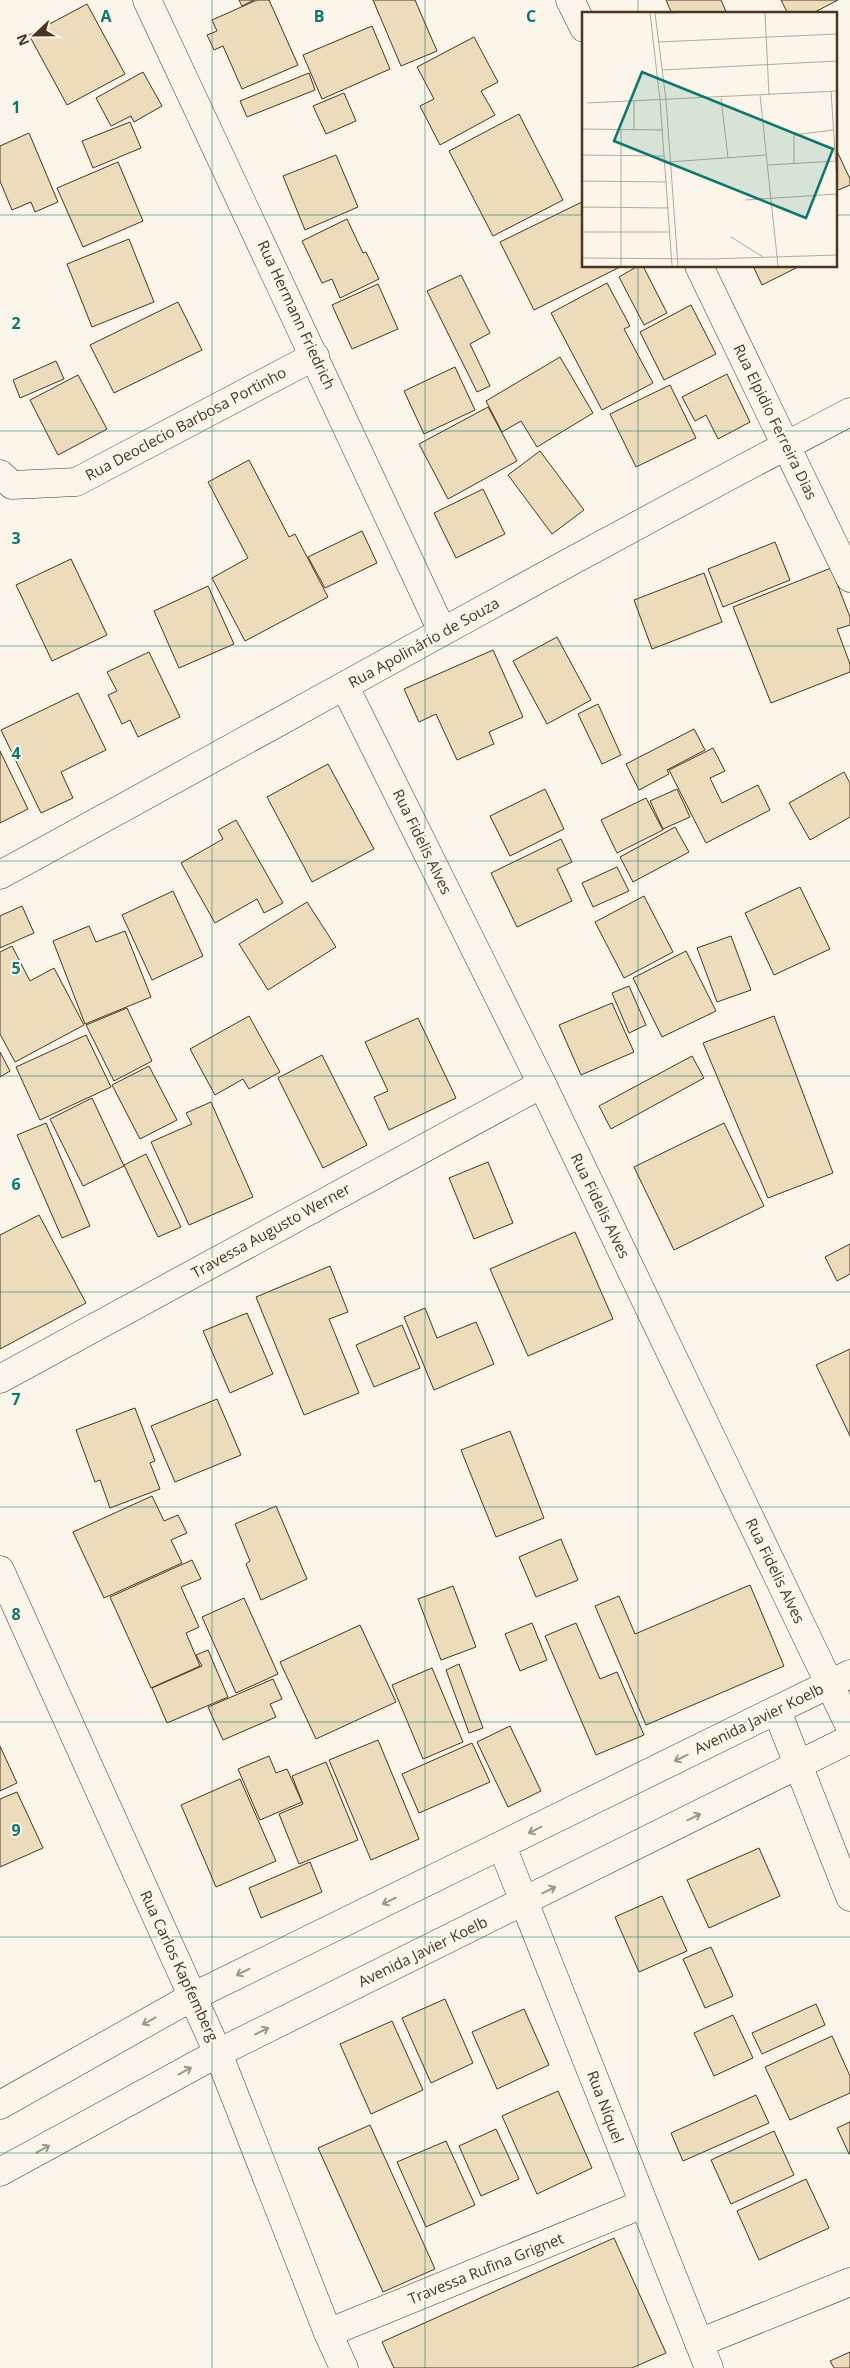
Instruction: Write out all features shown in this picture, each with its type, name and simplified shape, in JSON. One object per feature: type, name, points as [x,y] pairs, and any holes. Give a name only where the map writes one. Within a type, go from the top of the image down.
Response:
[{"type":"street","name":"Rua Hermann Friedrich","points":[[147,0],[442,631]]},
{"type":"street","points":[[570,0],[582,24]]},
{"type":"street","name":"Rua Elpidio Ferreira Dias","points":[[700,268],[850,578]]},
{"type":"street","name":"Rua Deoclecio Barbosa Portinho","points":[[0,474],[12,485],[76,482],[315,356]]},
{"type":"street","name":"Rua Apolinário de Souza","points":[[0,875],[345,687],[442,631],[850,412]]},
{"type":"street","name":"Rua Fidelis Alves","points":[[345,687],[840,1679],[850,1726]]},
{"type":"street","name":"Travessa Augusto Werner","points":[[0,1379],[542,1084]]},
{"type":"street","name":"Rua Carlos Kapfemberg","points":[[0,1570],[218,2053],[328,2333],[344,2368]]},
{"type":"street","name":"Avenida Javier Koelb","points":[[0,2105],[192,1997],[840,1679]]},
{"type":"street","points":[[777,1711],[850,1897]]},
{"type":"street","name":"Avenida Javier Koelb","points":[[0,2172],[218,2053],[850,1740]]},
{"type":"street","name":"Rua Níquel","points":[[502,1846],[709,2368]]},
{"type":"street","name":"Travessa Rufina Grignet","points":[[328,2333],[643,2204]]},
{"type":"street","points":[[699,2343],[850,2282]]},
{"type":"building","points":[[239,0],[254,0],[242,6]]},
{"type":"building","points":[[257,0],[269,0],[298,65],[242,89],[223,46],[214,50],[207,35],[217,31],[212,20]]},
{"type":"building","points":[[373,0],[415,0],[437,51],[401,66]]},
{"type":"building","points":[[666,0],[721,0],[726,12],[671,12]]},
{"type":"building","points":[[781,0],[838,0],[815,12],[787,12]]},
{"type":"building","points":[[87,4],[125,74],[67,105],[29,35]]},
{"type":"building","points":[[372,26],[390,69],[322,99],[303,55]]},
{"type":"building","points":[[474,37],[498,82],[481,91],[495,115],[440,145],[420,106],[434,99],[417,67]]},
{"type":"building","points":[[143,72],[162,106],[134,122],[131,116],[111,126],[96,98]]},
{"type":"building","points":[[309,73],[315,90],[247,117],[240,101]]},
{"type":"building","points":[[344,93],[356,121],[326,134],[313,106]]},
{"type":"building","points":[[519,114],[563,200],[493,236],[449,151]]},
{"type":"building","points":[[130,122],[141,148],[93,168],[82,141]]},
{"type":"building","points":[[29,133],[58,202],[35,212],[31,202],[12,210],[0,181],[0,146]]},
{"type":"building","points":[[838,153],[850,179],[850,185],[838,190]]},
{"type":"building","points":[[336,155],[358,207],[305,230],[283,176]]},
{"type":"building","points":[[118,162],[143,221],[83,247],[57,188]]},
{"type":"building","points":[[582,202],[582,268],[618,268],[534,310],[500,242]]},
{"type":"building","points":[[347,219],[363,253],[366,252],[379,279],[340,298],[332,279],[322,283],[302,241]]},
{"type":"building","points":[[129,239],[154,302],[92,327],[67,264]]},
{"type":"building","points":[[635,268],[644,268],[667,313],[644,325],[619,277]]},
{"type":"building","points":[[754,268],[796,268],[762,285]]},
{"type":"building","points":[[461,275],[490,333],[470,344],[490,386],[477,392],[427,291]]},
{"type":"building","points":[[607,283],[630,326],[624,329],[653,383],[602,410],[551,313]]},
{"type":"building","points":[[378,284],[398,329],[352,349],[332,305]]},
{"type":"building","points":[[178,302],[202,350],[114,393],[90,345]]},
{"type":"building","points":[[691,305],[716,354],[664,380],[640,332]]},
{"type":"building","points":[[560,357],[593,413],[537,447],[521,421],[502,432],[486,401]]},
{"type":"building","points":[[56,361],[64,379],[20,398],[13,380]]},
{"type":"building","points":[[455,367],[475,410],[424,434],[404,391]]},
{"type":"building","points":[[727,374],[750,422],[718,439],[706,415],[695,421],[682,397]]},
{"type":"building","points":[[78,375],[107,429],[58,455],[30,400]]},
{"type":"building","points":[[670,385],[696,438],[636,467],[610,414]]},
{"type":"building","points":[[488,407],[517,461],[448,499],[419,444]]},
{"type":"building","points":[[540,451],[584,510],[552,534],[508,475]]},
{"type":"building","points":[[249,460],[289,537],[295,534],[328,597],[245,641],[212,578],[248,558],[208,482]]},
{"type":"building","points":[[483,489],[505,534],[456,558],[434,513]]},
{"type":"building","points":[[362,531],[377,563],[325,588],[308,557]]},
{"type":"building","points":[[775,542],[790,580],[723,607],[708,569]]},
{"type":"building","points":[[71,559],[107,635],[52,661],[16,585]]},
{"type":"building","points":[[831,568],[850,617],[850,625],[837,629],[850,664],[850,672],[771,703],[733,607]]},
{"type":"building","points":[[704,573],[722,622],[652,649],[634,600]]},
{"type":"building","points":[[208,586],[234,644],[179,668],[154,611]]},
{"type":"building","points":[[557,637],[591,700],[547,724],[513,661]]},
{"type":"building","points":[[493,650],[523,717],[489,732],[494,744],[457,760],[436,714],[419,722],[404,689]]},
{"type":"building","points":[[149,652],[180,717],[138,737],[130,720],[122,724],[108,695],[117,691],[107,672]]},
{"type":"building","points":[[78,693],[106,750],[61,772],[73,798],[41,813],[1,730]]},
{"type":"building","points":[[598,704],[621,755],[602,764],[578,714]]},
{"type":"building","points":[[694,729],[705,750],[667,770],[669,774],[639,790],[626,764]]},
{"type":"building","points":[[713,748],[725,771],[710,778],[722,803],[758,785],[770,810],[706,843],[669,770]]},
{"type":"building","points":[[0,751],[28,809],[0,823]]},
{"type":"building","points":[[328,764],[374,849],[312,882],[267,797]]},
{"type":"building","points":[[844,772],[850,783],[850,817],[810,840],[789,803]]},
{"type":"building","points":[[545,789],[564,829],[510,856],[490,816]]},
{"type":"building","points":[[677,789],[690,817],[663,829],[650,801]]},
{"type":"building","points":[[646,798],[663,830],[617,853],[601,820]]},
{"type":"building","points":[[236,820],[283,903],[264,913],[257,899],[215,923],[181,863],[223,839],[218,830]]},
{"type":"building","points":[[675,827],[689,852],[633,882],[620,857]]},
{"type":"building","points":[[561,839],[572,862],[557,869],[572,901],[517,927],[491,873]]},
{"type":"building","points":[[617,867],[629,891],[593,907],[582,883]]},
{"type":"building","points":[[800,887],[830,949],[774,975],[745,913]]},
{"type":"building","points":[[173,891],[203,956],[152,980],[122,915]]},
{"type":"building","points":[[644,896],[673,952],[624,978],[595,922]]},
{"type":"building","points":[[307,902],[336,947],[268,990],[239,944]]},
{"type":"building","points":[[22,906],[34,933],[0,948],[0,916]]},
{"type":"building","points":[[89,926],[96,942],[125,931],[151,997],[85,1024],[53,941]]},
{"type":"building","points":[[731,936],[751,990],[717,1002],[697,948]]},
{"type":"building","points":[[12,946],[30,981],[54,968],[84,1025],[15,1062],[0,1034],[0,952]]},
{"type":"building","points":[[686,951],[716,1011],[662,1037],[633,978]]},
{"type":"building","points":[[629,986],[646,1025],[629,1033],[612,993]]},
{"type":"building","points":[[612,1003],[634,1052],[581,1075],[559,1025]]},
{"type":"building","points":[[127,1008],[152,1061],[114,1081],[86,1025]]},
{"type":"building","points":[[249,1016],[280,1072],[249,1089],[243,1079],[215,1095],[190,1049]]},
{"type":"building","points":[[774,1016],[833,1173],[768,1198],[703,1043]]},
{"type":"building","points":[[418,1018],[456,1098],[389,1130],[374,1097],[388,1091],[365,1042]]},
{"type":"building","points":[[86,1035],[111,1087],[40,1120],[16,1067]]},
{"type":"building","points":[[0,1052],[10,1071],[0,1077]]},
{"type":"building","points":[[322,1055],[367,1145],[323,1168],[278,1078]]},
{"type":"building","points":[[692,1056],[704,1078],[611,1129],[599,1106]]},
{"type":"building","points":[[149,1066],[177,1120],[140,1139],[112,1085]]},
{"type":"building","points":[[92,1098],[124,1166],[83,1186],[50,1119]]},
{"type":"building","points":[[211,1102],[253,1197],[189,1225],[151,1142],[192,1124],[186,1113]]},
{"type":"building","points":[[46,1123],[90,1226],[62,1238],[17,1135]]},
{"type":"building","points":[[724,1123],[764,1206],[674,1250],[634,1167]]},
{"type":"building","points":[[146,1154],[181,1227],[158,1237],[124,1165]]},
{"type":"building","points":[[488,1162],[513,1223],[474,1239],[449,1178]]},
{"type":"building","points":[[39,1215],[86,1303],[0,1349],[0,1235]]},
{"type":"building","points":[[575,1232],[613,1319],[528,1356],[490,1269]]},
{"type":"building","points":[[850,1244],[850,1274],[837,1281],[825,1257]]},
{"type":"building","points":[[330,1266],[348,1312],[329,1319],[359,1393],[304,1415],[256,1297]]},
{"type":"building","points":[[425,1308],[437,1338],[476,1322],[494,1364],[434,1390],[404,1317]]},
{"type":"building","points":[[247,1313],[273,1374],[230,1393],[203,1331]]},
{"type":"building","points":[[402,1325],[420,1368],[374,1387],[356,1345]]},
{"type":"building","points":[[850,1349],[850,1436],[816,1365]]},
{"type":"building","points":[[217,1399],[241,1455],[175,1482],[151,1426]]},
{"type":"building","points":[[135,1408],[155,1461],[150,1463],[160,1489],[110,1508],[100,1480],[95,1482],[76,1430]]},
{"type":"building","points":[[510,1431],[544,1518],[496,1537],[461,1450]]},
{"type":"building","points":[[152,1496],[164,1521],[178,1515],[187,1533],[171,1540],[182,1563],[104,1598],[73,1532]]},
{"type":"building","points":[[276,1506],[307,1579],[261,1600],[246,1564],[250,1561],[235,1524]]},
{"type":"building","points":[[561,1539],[578,1580],[536,1597],[519,1557]]},
{"type":"building","points":[[192,1560],[201,1579],[181,1587],[199,1627],[186,1633],[200,1666],[151,1688],[110,1597]]},
{"type":"building","points":[[750,1585],[784,1666],[646,1725],[595,1606],[619,1596],[635,1634]]},
{"type":"building","points":[[453,1586],[476,1647],[441,1660],[418,1599]]},
{"type":"building","points":[[244,1598],[278,1674],[236,1693],[202,1617]]},
{"type":"building","points":[[532,1623],[547,1660],[520,1671],[505,1634]]},
{"type":"building","points":[[576,1623],[600,1679],[617,1672],[644,1735],[596,1755],[545,1636]]},
{"type":"building","points":[[360,1625],[396,1702],[316,1739],[280,1662]]},
{"type":"building","points":[[208,1650],[228,1697],[167,1723],[152,1688],[202,1666],[196,1655]]},
{"type":"building","points":[[459,1664],[483,1728],[469,1733],[446,1670]]},
{"type":"building","points":[[432,1668],[463,1742],[423,1759],[392,1685]]},
{"type":"building","points":[[273,1679],[282,1699],[270,1704],[276,1717],[223,1740],[208,1707]]},
{"type":"building","points":[[510,1726],[541,1791],[508,1807],[477,1742]]},
{"type":"building","points":[[378,1740],[419,1839],[371,1860],[329,1760]]},
{"type":"building","points":[[472,1743],[490,1782],[419,1813],[402,1774]]},
{"type":"building","points":[[0,1746],[17,1783],[0,1791]]},
{"type":"building","points":[[269,1756],[276,1773],[287,1769],[302,1802],[260,1820],[238,1769]]},
{"type":"building","points":[[326,1762],[358,1840],[299,1864],[279,1814],[303,1804],[292,1776]]},
{"type":"building","points":[[240,1779],[276,1861],[216,1887],[181,1805]]},
{"type":"building","points":[[17,1792],[43,1848],[0,1867],[0,1799]]},
{"type":"building","points":[[759,1848],[780,1896],[709,1928],[687,1880]]},
{"type":"building","points":[[310,1862],[322,1892],[261,1918],[249,1888]]},
{"type":"building","points":[[662,1896],[687,1951],[639,1972],[615,1917]]},
{"type":"building","points":[[711,1947],[733,1996],[705,2008],[683,1959]]},
{"type":"building","points":[[445,1999],[473,2063],[431,2083],[402,2018]]},
{"type":"building","points":[[816,2004],[825,2025],[762,2054],[752,2033]]},
{"type":"building","points":[[524,2009],[549,2065],[497,2089],[472,2032]]},
{"type":"building","points":[[733,2015],[753,2058],[714,2076],[694,2033]]},
{"type":"building","points":[[392,2021],[423,2090],[371,2114],[340,2044]]},
{"type":"building","points":[[832,2036],[850,2076],[850,2093],[790,2120],[765,2067]]},
{"type":"building","points":[[558,2091],[592,2168],[537,2194],[502,2116]]},
{"type":"building","points":[[756,2095],[769,2123],[683,2161],[671,2133]]},
{"type":"building","points":[[850,2122],[850,2154],[849,2154],[837,2128]]},
{"type":"building","points":[[370,2125],[435,2269],[383,2292],[318,2148]]},
{"type":"building","points":[[496,2129],[519,2179],[481,2196],[459,2146]]},
{"type":"building","points":[[774,2131],[794,2175],[731,2204],[711,2160]]},
{"type":"building","points":[[446,2141],[475,2205],[426,2227],[397,2162]]},
{"type":"building","points":[[806,2179],[829,2228],[759,2260],[737,2211]]},
{"type":"building","points":[[614,2238],[666,2353],[632,2368],[394,2368],[382,2342]]},
{"type":"building","points":[[850,2352],[850,2368],[834,2368],[830,2361]]}]
